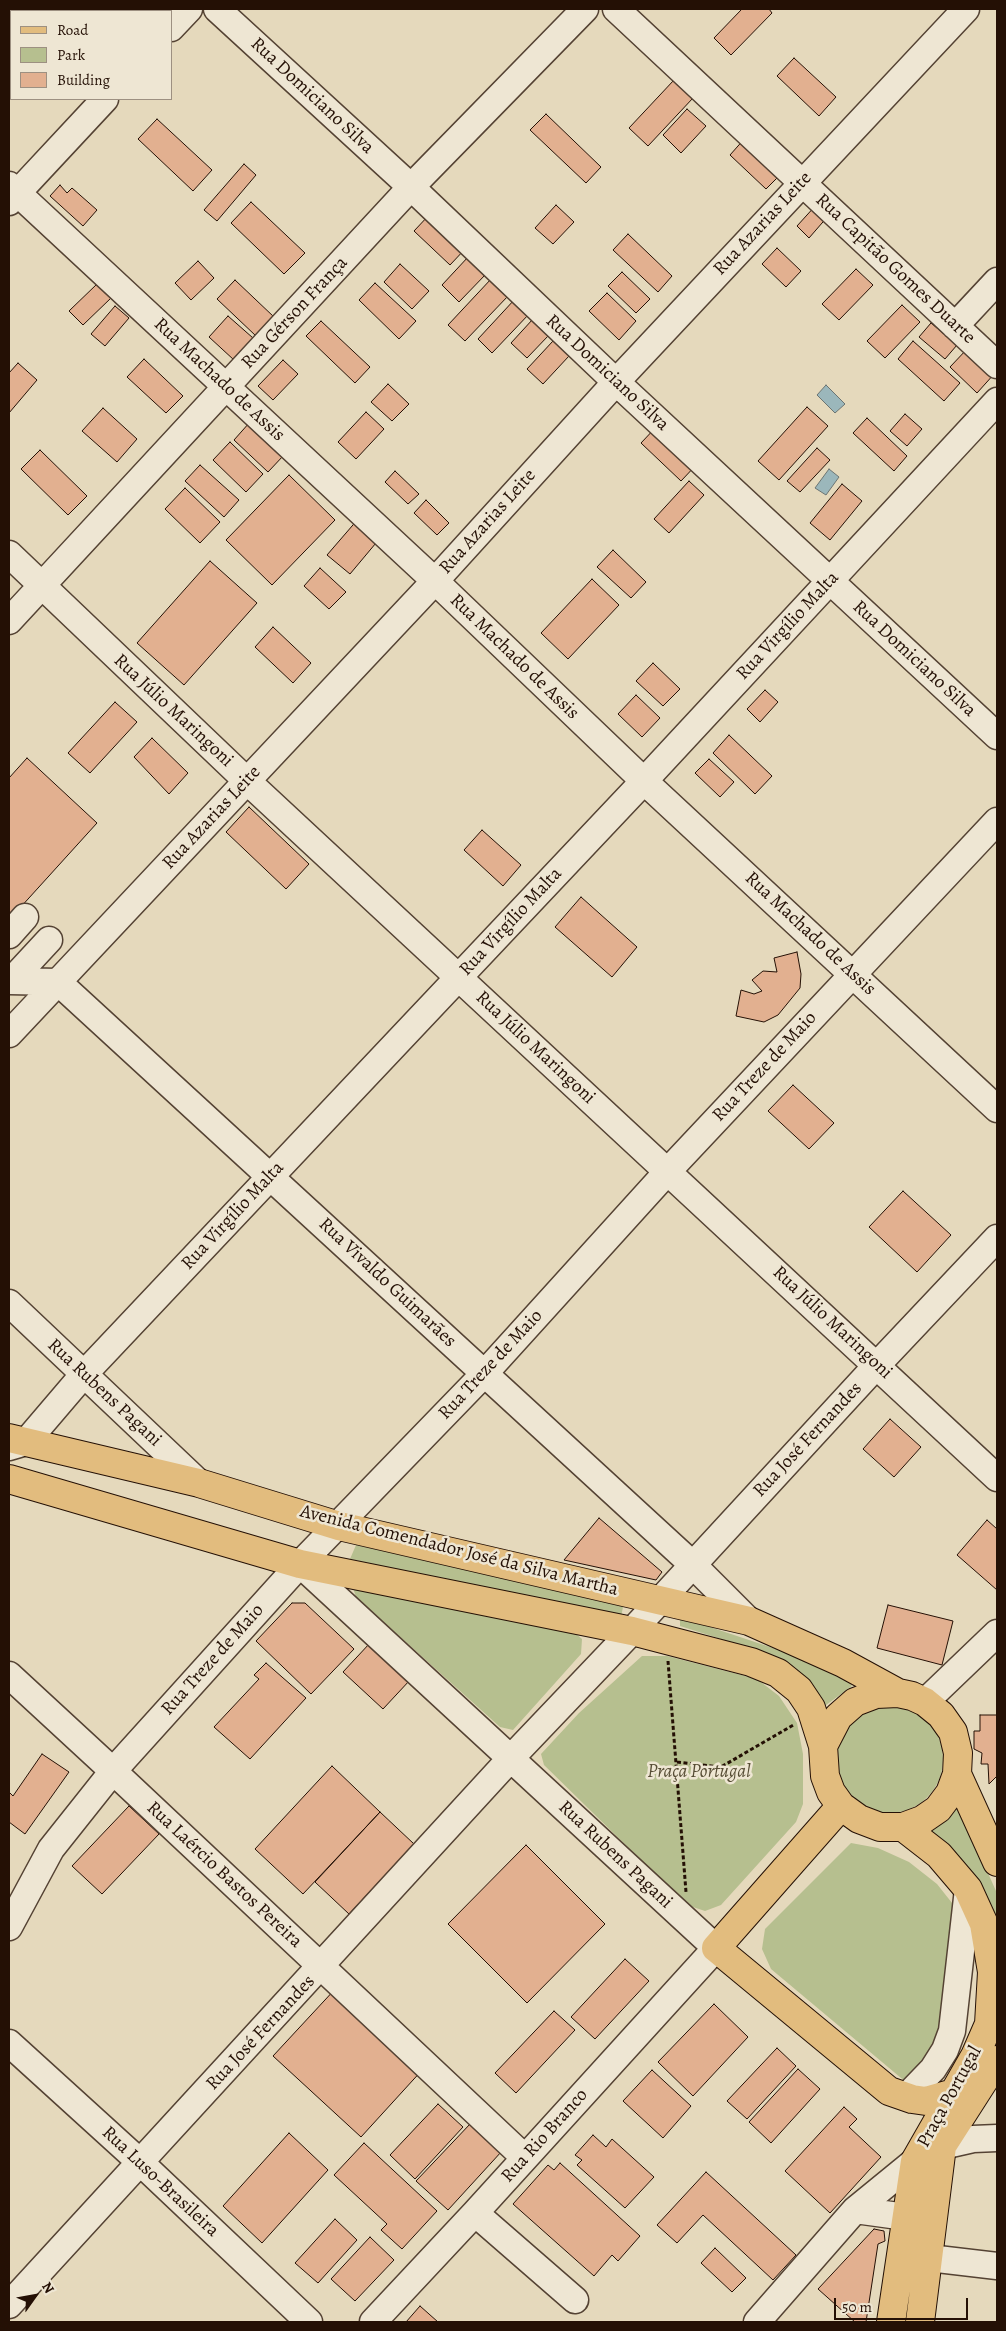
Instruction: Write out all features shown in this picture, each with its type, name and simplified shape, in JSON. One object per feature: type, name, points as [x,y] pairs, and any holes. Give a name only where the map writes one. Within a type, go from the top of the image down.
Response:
[{"type":"main road","name":"Avenida Comendador José da Silva Martha","points":[[14,1442],[199,1483],[339,1526],[750,1621],[843,1663],[898,1693]]},
{"type":"main road","points":[[11,1481],[39,1465],[14,1442]]},
{"type":"main road","name":"Avenida Comendador José da Silva Martha","points":[[11,1481],[300,1564],[632,1631],[751,1662],[778,1673],[799,1690],[813,1714],[823,1746]]},
{"type":"main road","points":[[898,1693],[912,1696],[925,1702],[941,1715],[953,1732],[958,1753],[957,1774],[950,1793],[938,1809],[922,1820],[903,1827],[880,1827],[859,1819],[842,1806],[831,1792],[825,1776],[823,1746],[838,1717],[855,1702],[876,1694],[898,1693]]},
{"type":"main road","points":[[957,1774],[997,1862]]},
{"type":"main road","points":[[716,1948],[842,1806]]},
{"type":"main road","name":"Praça Portugal","points":[[891,2322],[916,2161],[975,2056],[989,2024],[992,1972],[984,1924],[968,1889],[938,1856],[903,1827]]},
{"type":"main road","name":"Rua Rubens Pagani","points":[[716,1948],[889,2091],[926,2101],[954,2093]]},
{"type":"main road","points":[[920,2322],[942,2146],[997,2060]]},
{"type":"main road","points":[[916,2161],[942,2146]]},
{"type":"street","points":[[172,27],[189,9]]},
{"type":"street","name":"Rua Domiciano Silva","points":[[217,9],[411,187],[616,382],[997,736]]},
{"type":"street","name":"Rua Gérson França","points":[[9,621],[411,187],[585,9]]},
{"type":"street","name":"Rua Capitão Gomes Duarte","points":[[616,9],[997,365]]},
{"type":"street","name":"Rua Azarias Leite","points":[[9,1034],[435,581],[616,382],[966,9]]},
{"type":"street","points":[[12,193],[104,100]]},
{"type":"street","name":"Rua Machado de Assis","points":[[12,193],[227,387],[435,581],[644,781],[997,1109]]},
{"type":"street","points":[[955,326],[997,281]]},
{"type":"street","name":"Rua Virgílio Malta","points":[[14,1442],[84,1374],[272,1176],[644,781],[997,401]]},
{"type":"street","name":"Rua Júlio Maringoni","points":[[9,554],[40,587],[247,781],[997,1478]]},
{"type":"street","name":"Rua Treze de Maio","points":[[9,1927],[51,1849],[113,1770],[300,1564],[339,1526],[484,1374],[668,1171],[997,821]]},
{"type":"street","points":[[10,981],[50,940]]},
{"type":"street","points":[[10,981],[58,982]]},
{"type":"street","name":"Rua Vivaldo Guimarães","points":[[58,982],[272,1176],[484,1374],[693,1565],[750,1621]]},
{"type":"street","name":"Rua José Fernandes","points":[[632,1631],[877,1365],[997,1238]]},
{"type":"street","name":"Rua Rubens Pagani","points":[[9,1303],[199,1483]]},
{"type":"street","name":"Rua Rubens Pagani","points":[[300,1564],[716,1948]]},
{"type":"street","points":[[511,1758],[632,1631]]},
{"type":"street","points":[[925,1702],[997,1633]]},
{"type":"street","name":"Rua Laércio Bastos Pereira","points":[[9,1675],[113,1770],[525,2158]]},
{"type":"street","name":"Rua José Fernandes","points":[[9,2306],[322,1967],[511,1758]]},
{"type":"street","points":[[906,2097],[933,2069],[952,2031],[968,1889]]},
{"type":"street","name":"Rua Rio Branco","points":[[373,2322],[716,1948]]},
{"type":"street","name":"Rua Luso-Brasileira","points":[[9,2043],[141,2163],[309,2322]]},
{"type":"street","points":[[942,2146],[973,2139],[997,2138]]},
{"type":"street","points":[[757,2322],[855,2210],[916,2161]]},
{"type":"street","points":[[855,2210],[906,2216]]},
{"type":"street","points":[[475,2213],[575,2300]]},
{"type":"street","points":[[928,2258],[997,2266]]},
{"type":"path","points":[[670,1641],[668,1656],[687,1895]]},
{"type":"path","points":[[677,1762],[721,1767],[813,1714]]},
{"type":"green space","points":[[356,1545],[619,1601],[623,1607],[621,1617],[350,1559]]},
{"type":"green space","points":[[352,1585],[575,1633],[582,1639],[581,1654],[513,1730],[500,1727],[356,1597]]},
{"type":"green space","points":[[680,1617],[815,1662],[846,1678],[852,1686],[822,1708],[762,1652],[680,1626]]},
{"type":"green space","name":"Praça Portugal","points":[[642,1656],[667,1656],[757,1679],[779,1696],[797,1723],[803,1754],[803,1804],[796,1822],[721,1905],[705,1911],[687,1905],[544,1765],[541,1754],[579,1713]]},
{"type":"green space","points":[[889,1705],[910,1709],[927,1721],[939,1738],[943,1759],[939,1780],[927,1797],[910,1809],[889,1813],[868,1809],[851,1797],[839,1780],[835,1759],[839,1738],[851,1721],[868,1709]]},
{"type":"green space","points":[[956,1809],[961,1813],[996,1891],[997,1934],[990,1905],[970,1870],[953,1852],[927,1832],[945,1820]]},
{"type":"green space","points":[[851,1843],[878,1848],[909,1862],[937,1884],[956,1908],[968,1968],[913,2088],[771,1969],[762,1949],[765,1929]]},
{"type":"water","points":[[826,385],[845,404],[835,413],[817,395]]},
{"type":"water","points":[[829,469],[839,477],[826,495],[815,488]]},
{"type":"building","points":[[742,9],[769,9],[772,13],[731,55],[714,38]]},
{"type":"building","points":[[794,58],[836,97],[819,116],[777,76]]},
{"type":"building","points":[[674,80],[693,98],[648,146],[629,128]]},
{"type":"building","points":[[687,109],[706,126],[681,153],[663,135]]},
{"type":"building","points":[[546,114],[601,167],[586,183],[530,130]]},
{"type":"building","points":[[157,119],[212,170],[193,191],[138,139]]},
{"type":"building","points":[[746,137],[783,172],[766,189],[730,155]]},
{"type":"building","points":[[244,164],[256,175],[217,221],[204,210]]},
{"type":"building","points":[[60,185],[67,193],[72,188],[97,210],[83,226],[50,196]]},
{"type":"building","points":[[251,202],[305,253],[284,274],[231,223]]},
{"type":"building","points":[[817,204],[829,215],[809,238],[797,226]]},
{"type":"building","points":[[556,205],[574,222],[553,244],[535,228]]},
{"type":"building","points":[[430,214],[466,248],[450,265],[414,231]]},
{"type":"building","points":[[628,234],[672,276],[658,292],[613,250]]},
{"type":"building","points":[[777,248],[801,271],[786,287],[762,264]]},
{"type":"building","points":[[469,256],[487,273],[459,302],[442,285]]},
{"type":"building","points":[[198,261],[214,278],[191,300],[175,283]]},
{"type":"building","points":[[400,264],[429,291],[412,309],[384,282]]},
{"type":"building","points":[[856,269],[873,285],[839,320],[822,304]]},
{"type":"building","points":[[622,272],[650,299],[636,313],[608,286]]},
{"type":"building","points":[[492,278],[509,295],[465,341],[448,325]]},
{"type":"building","points":[[235,280],[274,317],[256,336],[217,299]]},
{"type":"building","points":[[375,283],[416,321],[399,339],[359,300]]},
{"type":"building","points":[[97,284],[111,298],[83,325],[69,311]]},
{"type":"building","points":[[607,293],[636,321],[619,340],[589,311]]},
{"type":"building","points":[[515,299],[530,313],[492,353],[478,339]]},
{"type":"building","points":[[902,305],[920,322],[885,358],[867,341]]},
{"type":"building","points":[[115,306],[129,318],[105,346],[91,334]]},
{"type":"building","points":[[228,316],[253,338],[234,360],[209,337]]},
{"type":"building","points":[[533,319],[549,335],[527,358],[511,343]]},
{"type":"building","points":[[321,321],[370,367],[355,383],[306,336]]},
{"type":"building","points":[[931,323],[957,345],[945,359],[919,337]]},
{"type":"building","points":[[553,341],[569,356],[543,384],[527,369]]},
{"type":"building","points":[[913,341],[960,383],[944,401],[898,359]]},
{"type":"building","points":[[968,348],[995,373],[977,393],[950,367]]},
{"type":"building","points":[[144,359],[183,396],[166,413],[127,377]]},
{"type":"building","points":[[283,360],[298,374],[273,400],[258,386]]},
{"type":"building","points":[[18,363],[37,380],[9,413],[9,373]]},
{"type":"building","points":[[388,384],[409,404],[392,421],[371,402]]},
{"type":"building","points":[[807,407],[828,426],[779,480],[758,461]]},
{"type":"building","points":[[103,408],[137,439],[117,462],[82,431]]},
{"type":"building","points":[[366,412],[384,429],[356,459],[338,442]]},
{"type":"building","points":[[905,414],[922,429],[907,446],[890,431]]},
{"type":"building","points":[[867,418],[907,456],[894,471],[853,433]]},
{"type":"building","points":[[250,422],[284,455],[268,472],[234,440]]},
{"type":"building","points":[[658,425],[698,463],[681,481],[641,443]]},
{"type":"building","points":[[230,442],[263,474],[246,492],[213,460]]},
{"type":"building","points":[[817,448],[830,460],[800,492],[787,481]]},
{"type":"building","points":[[40,450],[87,496],[68,515],[21,469]]},
{"type":"building","points":[[200,465],[239,500],[224,517],[185,481]]},
{"type":"building","points":[[395,471],[419,494],[408,504],[385,482]]},
{"type":"building","points":[[289,475],[335,520],[272,585],[226,540]]},
{"type":"building","points":[[689,481],[704,495],[669,533],[654,519]]},
{"type":"building","points":[[842,484],[862,501],[830,540],[810,523]]},
{"type":"building","points":[[185,488],[220,522],[200,543],[165,509]]},
{"type":"building","points":[[426,500],[449,523],[437,535],[414,513]]},
{"type":"building","points":[[359,518],[381,537],[350,574],[327,555]]},
{"type":"building","points":[[613,550],[646,582],[631,598],[597,567]]},
{"type":"building","points":[[210,561],[257,603],[184,685],[137,643]]},
{"type":"building","points":[[320,568],[346,592],[329,609],[304,586]]},
{"type":"building","points":[[592,579],[619,605],[568,659],[541,633]]},
{"type":"building","points":[[273,627],[311,663],[293,683],[255,647]]},
{"type":"building","points":[[653,663],[680,689],[663,706],[636,681]]},
{"type":"building","points":[[765,690],[778,702],[760,722],[747,709]]},
{"type":"building","points":[[636,695],[660,718],[642,737],[618,714]]},
{"type":"building","points":[[115,702],[137,722],[90,773],[68,753]]},
{"type":"building","points":[[729,735],[772,776],[755,794],[713,753]]},
{"type":"building","points":[[152,738],[188,773],[169,794],[134,757]]},
{"type":"building","points":[[27,758],[97,823],[9,920],[9,778]]},
{"type":"building","points":[[709,759],[734,782],[720,797],[695,773]]},
{"type":"building","points":[[249,807],[309,864],[286,889],[226,832]]},
{"type":"building","points":[[482,830],[521,865],[503,886],[464,850]]},
{"type":"building","points":[[581,897],[637,947],[612,977],[555,927]]},
{"type":"building","points":[[797,952],[801,974],[800,988],[778,1015],[764,1022],[736,1016],[741,990],[754,994],[762,991],[752,980],[763,971],[777,972],[774,958]]},
{"type":"building","points":[[793,1085],[834,1123],[809,1149],[768,1111]]},
{"type":"building","points":[[903,1191],[951,1235],[917,1272],[869,1227]]},
{"type":"building","points":[[890,1419],[921,1447],[894,1477],[863,1449]]},
{"type":"building","points":[[599,1518],[662,1572],[656,1580],[564,1560]]},
{"type":"building","points":[[987,1520],[997,1529],[997,1590],[957,1555]]},
{"type":"building","points":[[292,1603],[305,1603],[354,1649],[311,1694],[256,1641]]},
{"type":"building","points":[[888,1605],[953,1621],[942,1665],[877,1648]]},
{"type":"building","points":[[370,1643],[410,1680],[383,1709],[343,1672]]},
{"type":"building","points":[[266,1663],[306,1698],[250,1759],[214,1727],[259,1679],[254,1675]]},
{"type":"building","points":[[980,1715],[997,1715],[997,1776],[989,1784],[988,1764],[981,1764],[982,1753],[974,1749],[974,1731],[980,1731]]},
{"type":"building","points":[[42,1754],[69,1772],[25,1834],[9,1822],[9,1792],[13,1796]]},
{"type":"building","points":[[332,1766],[380,1812],[303,1894],[255,1849]]},
{"type":"building","points":[[129,1806],[159,1834],[102,1894],[72,1866]]},
{"type":"building","points":[[380,1812],[414,1844],[349,1914],[315,1882]]},
{"type":"building","points":[[526,1845],[605,1924],[527,2003],[448,1924]]},
{"type":"building","points":[[625,1959],[649,1981],[595,2039],[571,2017]]},
{"type":"building","points":[[337,1987],[424,2068],[361,2137],[273,2056]]},
{"type":"building","points":[[714,2004],[748,2037],[693,2096],[658,2062]]},
{"type":"building","points":[[554,2011],[575,2030],[516,2093],[495,2073]]},
{"type":"building","points":[[777,2048],[796,2066],[747,2119],[727,2101]]},
{"type":"building","points":[[798,2069],[820,2089],[771,2143],[749,2122]]},
{"type":"building","points":[[652,2070],[691,2106],[663,2138],[623,2101]]},
{"type":"building","points":[[438,2104],[463,2127],[415,2179],[390,2155]]},
{"type":"building","points":[[844,2107],[857,2119],[849,2127],[881,2157],[830,2213],[785,2171]]},
{"type":"building","points":[[471,2123],[502,2151],[448,2210],[416,2181]]},
{"type":"building","points":[[289,2133],[328,2170],[262,2243],[223,2206]]},
{"type":"building","points":[[593,2135],[606,2147],[612,2139],[654,2177],[625,2208],[577,2165],[582,2160],[575,2155]]},
{"type":"building","points":[[364,2143],[437,2211],[402,2249],[381,2230],[387,2224],[334,2175]]},
{"type":"building","points":[[560,2163],[640,2236],[618,2261],[612,2255],[594,2276],[513,2204],[548,2165],[554,2170]]},
{"type":"building","points":[[706,2172],[796,2255],[773,2280],[703,2215],[677,2243],[657,2225]]},
{"type":"building","points":[[335,2219],[357,2240],[318,2283],[295,2263]]},
{"type":"building","points":[[874,2229],[884,2231],[885,2241],[878,2244],[866,2322],[855,2322],[818,2289]]},
{"type":"building","points":[[370,2237],[394,2260],[355,2301],[331,2279]]},
{"type":"building","points":[[715,2248],[746,2278],[732,2292],[701,2263]]},
{"type":"building","points":[[420,2306],[438,2322],[406,2322]]}]
